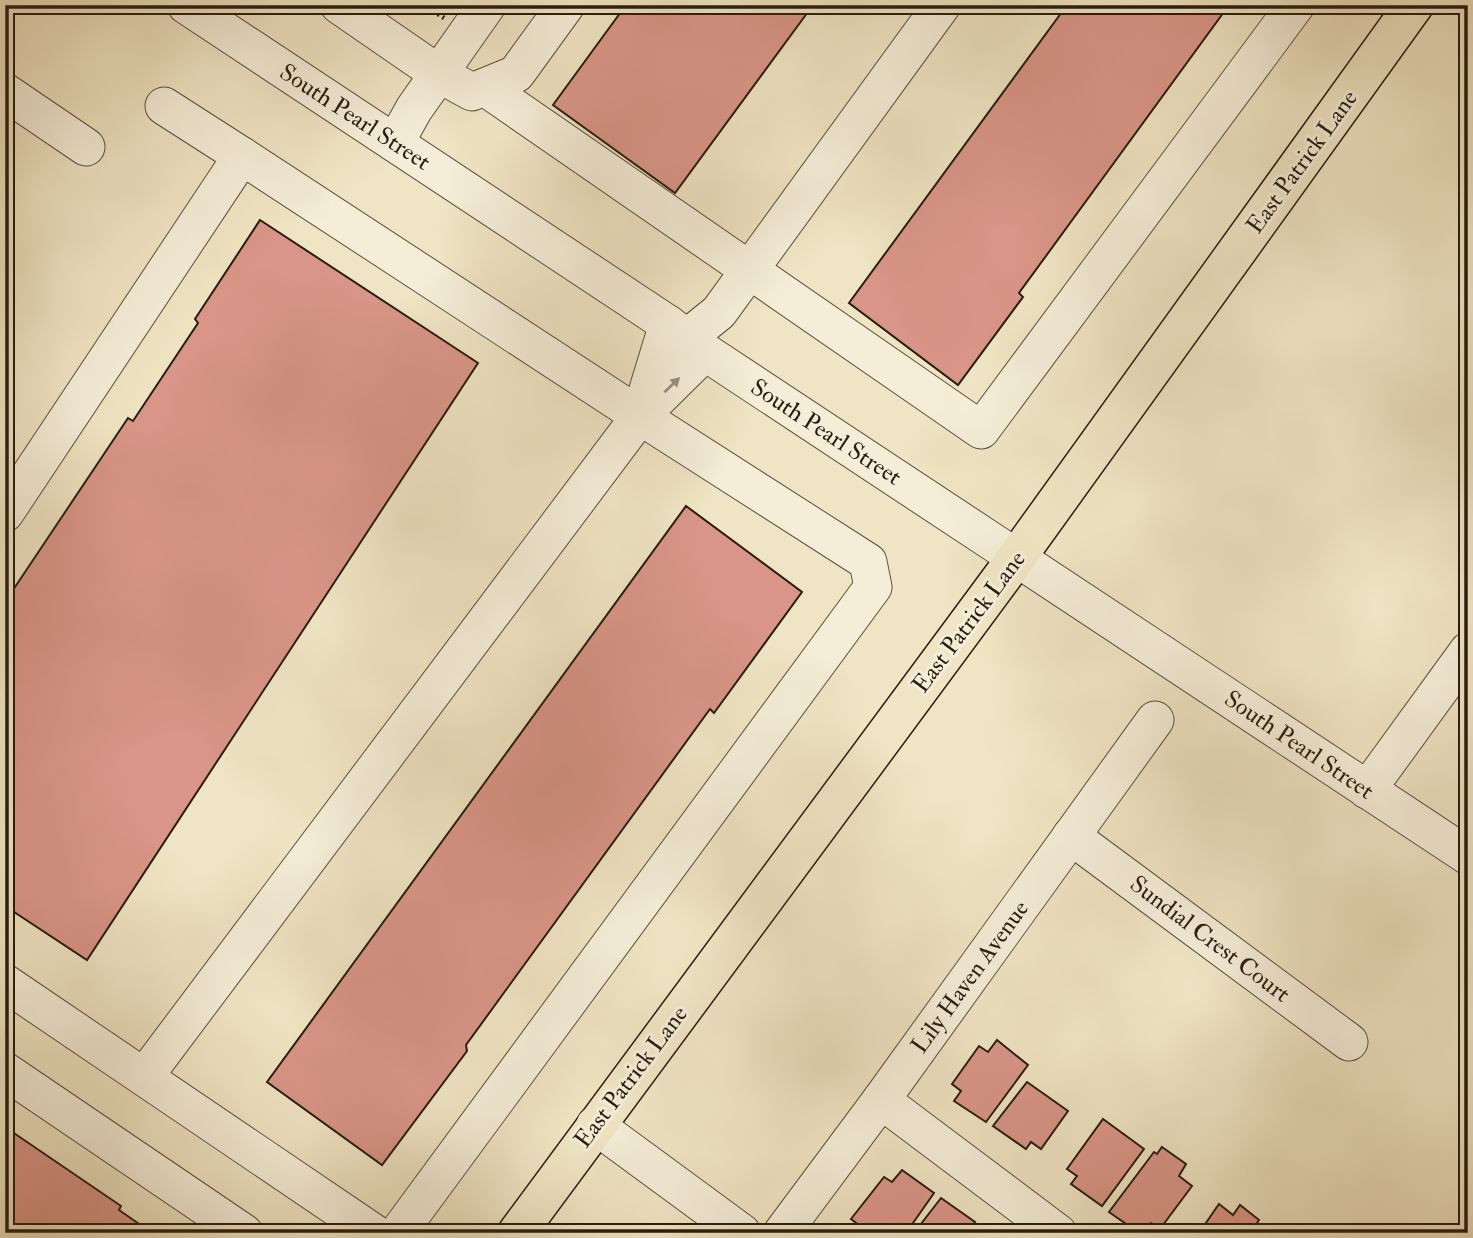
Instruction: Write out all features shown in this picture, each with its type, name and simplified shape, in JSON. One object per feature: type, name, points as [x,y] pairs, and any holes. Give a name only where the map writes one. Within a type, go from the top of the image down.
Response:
[{"type":"main road","name":"East Patrick Lane","points":[[517,1233],[594,1125],[1017,557],[1415,5]]},
{"type":"street","name":"South Pearl Street","points":[[186,5],[1468,856]]},
{"type":"street","points":[[339,5],[439,74],[472,92],[516,74],[566,5]]},
{"type":"street","points":[[395,143],[414,109],[488,5]]},
{"type":"street","points":[[144,1077],[639,416],[687,338],[719,312],[942,5]]},
{"type":"street","points":[[486,88],[981,430],[1296,5]]},
{"type":"street","points":[[5,92],[86,147]]},
{"type":"street","points":[[164,106],[639,416],[869,562],[873,587],[398,1233]]},
{"type":"street","points":[[5,513],[242,156]]},
{"type":"street","points":[[1367,790],[1468,651]]},
{"type":"street","name":"Lily Haven Avenue","points":[[782,1233],[1156,720]]},
{"type":"street","name":"Sundial Crest Court","points":[[1071,836],[1349,1042]]},
{"type":"street","points":[[5,983],[374,1233]]},
{"type":"street","points":[[5,1071],[244,1233]]},
{"type":"street","points":[[881,1100],[1058,1233]]},
{"type":"street","points":[[594,1125],[743,1233]]},
{"type":"building","points":[[626,5],[813,5],[675,193],[553,105]]},
{"type":"building","points":[[1067,5],[1229,5],[1019,293],[1023,297],[958,385],[849,303]]},
{"type":"building","points":[[260,220],[478,363],[87,960],[5,906],[5,602],[128,418],[133,421],[198,323],[195,319]]},
{"type":"building","points":[[686,506],[802,592],[714,713],[710,709],[466,1045],[467,1051],[382,1165],[267,1082]]},
{"type":"building","points":[[997,1040],[1028,1065],[986,1122],[954,1101],[961,1091],[952,1084],[979,1046],[988,1052]]},
{"type":"building","points":[[1027,1082],[1068,1111],[1041,1149],[1031,1142],[1026,1149],[993,1126]]},
{"type":"building","points":[[1103,1119],[1144,1149],[1102,1206],[1071,1184],[1077,1176],[1067,1169]]},
{"type":"building","points":[[5,1127],[121,1206],[119,1210],[152,1233],[5,1233]]},
{"type":"building","points":[[1162,1147],[1186,1164],[1179,1176],[1192,1186],[1160,1229],[1151,1223],[1144,1233],[1139,1233],[1109,1212],[1154,1152],[1157,1154]]},
{"type":"building","points":[[902,1170],[934,1193],[906,1233],[861,1233],[864,1229],[851,1219],[884,1177],[892,1182]]},
{"type":"building","points":[[941,1198],[975,1222],[967,1233],[914,1233]]},
{"type":"building","points":[[1219,1204],[1233,1215],[1240,1205],[1259,1220],[1253,1229],[1258,1233],[1199,1233]]}]
